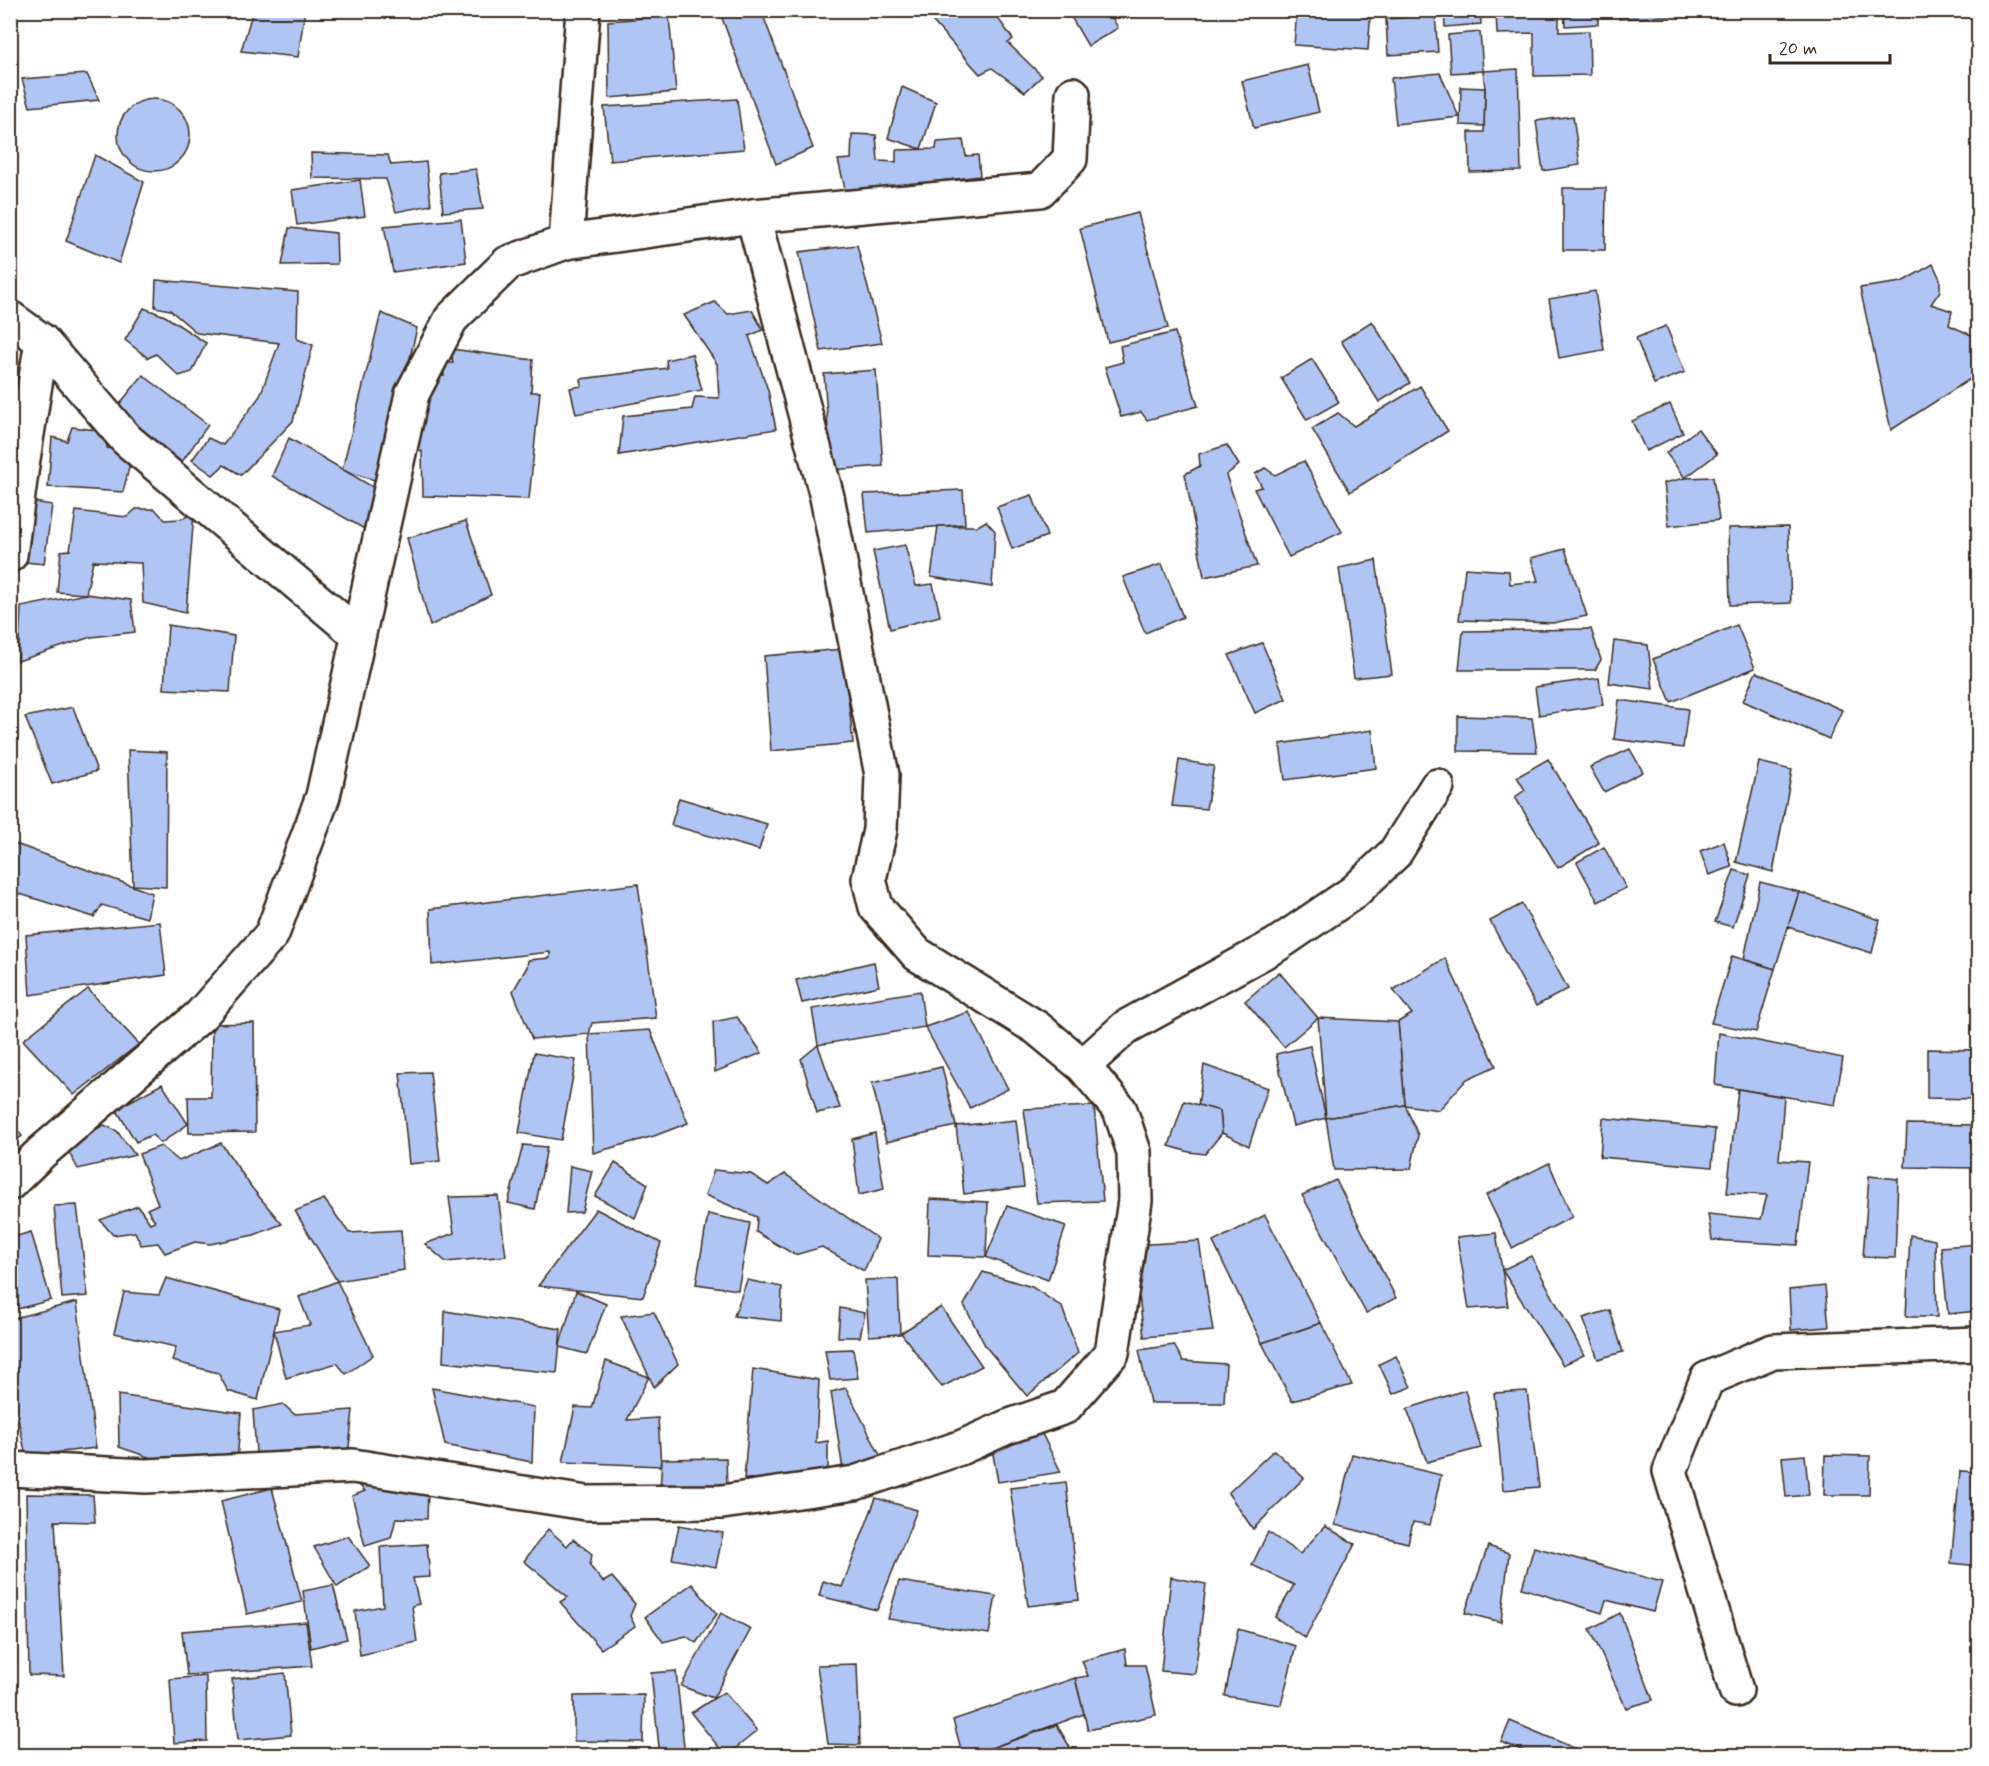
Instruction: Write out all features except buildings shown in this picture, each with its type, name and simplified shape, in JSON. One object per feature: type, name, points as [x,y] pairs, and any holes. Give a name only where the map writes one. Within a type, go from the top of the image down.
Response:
[{"type":"street","points":[[566,242],[583,10]]},
{"type":"street","points":[[10,1183],[42,1152],[200,1016],[272,934],[323,796],[412,394],[450,319],[508,263],[566,242],[753,216],[1040,190],[1070,159],[1073,94]]},
{"type":"street","points":[[10,1469],[146,1476],[353,1466],[586,1503],[722,1502],[855,1482],[960,1448],[1007,1427],[1065,1407],[1112,1353],[1135,1201],[1134,1152],[1120,1110],[1083,1066],[1037,1028],[917,954],[876,907],[869,879],[880,830],[882,775],[827,497],[753,216]]},
{"type":"street","points":[[10,318],[42,341],[126,439],[358,635]]},
{"type":"street","points":[[10,555],[42,341]]},
{"type":"street","points":[[1083,1066],[1126,1027],[1276,945],[1354,892],[1395,853],[1437,786]]},
{"type":"street","points":[[1736,1690],[1670,1471],[1707,1379],[1773,1351],[1978,1344]]}]
